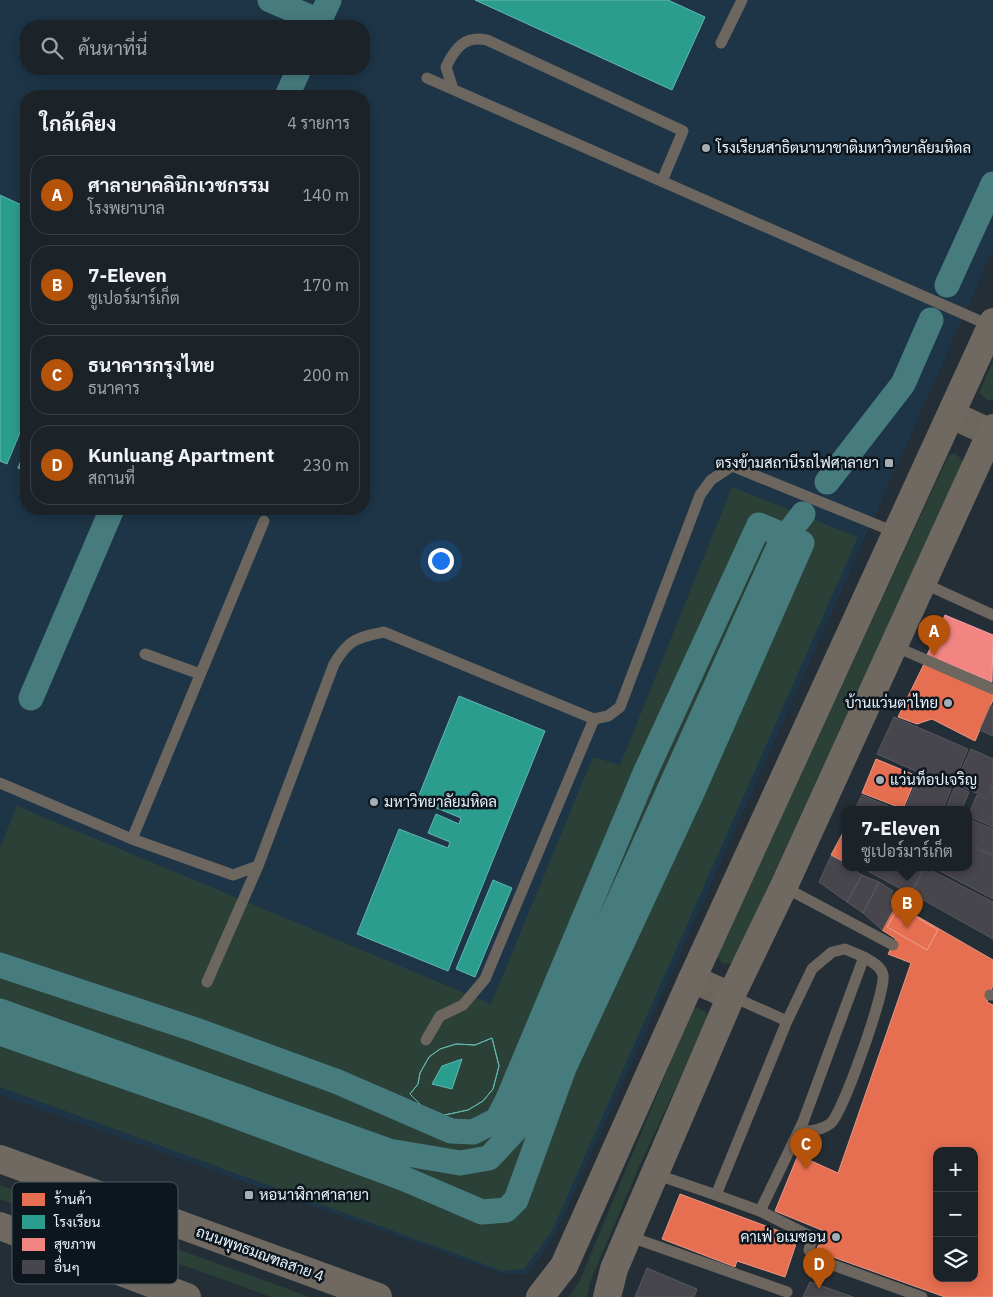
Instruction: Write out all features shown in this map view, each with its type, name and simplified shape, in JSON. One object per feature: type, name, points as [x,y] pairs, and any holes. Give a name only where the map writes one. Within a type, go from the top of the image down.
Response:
[{"type":"main road","points":[[540,1297],[564,1266],[692,980],[992,324]]},
{"type":"main road","points":[[607,1297],[614,1269],[731,996],[784,886],[992,431]]},
{"type":"main road","name":"ถนนพุทธมณฑลสาย 4","points":[[0,1159],[63,1182]]},
{"type":"main road","name":"ถนนพุทธมณฑลสาย 4","points":[[178,1224],[378,1297]]},
{"type":"main road","points":[[0,1226],[12,1231]]},
{"type":"main road","points":[[153,1284],[187,1297]]},
{"type":"street","points":[[952,415],[992,431]]},
{"type":"street","points":[[692,980],[731,996]]},
{"type":"lane","points":[[721,44],[742,0]]},
{"type":"lane","points":[[453,89],[446,67],[455,49],[465,41],[478,38],[487,40],[684,128],[662,181]]},
{"type":"lane","points":[[427,78],[992,324]]},
{"type":"lane","points":[[207,982],[258,866],[334,664],[344,647],[356,638],[384,632],[594,719],[608,716],[620,707],[700,495],[711,480],[732,466],[898,533]]},
{"type":"lane","points":[[132,839],[264,521]]},
{"type":"lane","points":[[923,583],[993,615]]},
{"type":"lane","points":[[894,646],[993,689]]},
{"type":"lane","points":[[145,654],[200,674]]},
{"type":"lane","points":[[426,1040],[440,1016],[463,1005],[485,979],[594,719]]},
{"type":"lane","points":[[0,783],[132,839],[233,875],[258,866]]},
{"type":"lane","points":[[784,886],[893,945]]},
{"type":"lane","points":[[716,1195],[787,1021],[812,970],[832,952],[845,949],[875,964],[883,973],[883,984],[868,1034],[839,1111],[832,1122],[820,1129],[798,1132]]},
{"type":"lane","points":[[760,1211],[798,1132],[864,957]]},
{"type":"lane","points":[[731,996],[787,1021]]},
{"type":"lane","points":[[655,1174],[760,1211],[812,1237],[809,1250],[816,1259],[922,1297]]},
{"type":"lane","points":[[628,1236],[787,1292]]},
{"type":"shaded area","name":"มหาวิทยาลัยมหิดล","points":[[0,0],[993,0],[993,250],[555,1235],[527,1275],[501,1273],[0,1095]]},
{"type":"green space","points":[[993,361],[993,400],[989,401],[979,393]]},
{"type":"green space","points":[[955,453],[963,461],[961,466],[735,958],[730,964],[722,963],[718,957],[719,951],[946,461],[949,455]]},
{"type":"green space","points":[[732,487],[858,537],[551,1233],[524,1269],[503,1271],[0,1087],[0,847],[17,806],[491,1004],[593,757],[620,765]]},
{"type":"green space","points":[[696,1007],[706,1012],[707,1020],[639,1167],[590,1282],[587,1297],[569,1297],[580,1280],[691,1013]]},
{"type":"green space","points":[[0,1185],[12,1189],[12,1203],[0,1199]]},
{"type":"green space","points":[[178,1249],[310,1297],[271,1297],[178,1263]]},
{"type":"building: ร้านค้า","name":"บ้านแว่นตาไทย","points":[[924,664],[993,693],[993,700],[975,741],[932,719],[917,724],[898,717]]},
{"type":"building: ร้านค้า","points":[[876,759],[917,776],[904,806],[895,806],[862,793]]},
{"type":"building: ร้านค้า","points":[[842,834],[842,861],[831,855]]},
{"type":"building: ร้านค้า","points":[[896,904],[993,960],[993,985],[987,1002],[993,1005],[993,1297],[945,1297],[816,1251],[824,1231],[775,1211],[798,1155],[838,1173],[911,963],[888,954],[896,939],[882,930]],"holes":[[[899,907],[938,930],[927,950],[887,927]]]},
{"type":"building: ร้านค้า","points":[[899,907],[938,930],[927,950],[887,927]]},
{"type":"building: ร้านค้า","points":[[680,1194],[798,1238],[785,1277],[737,1261],[735,1267],[662,1239]]},
{"type":"building: โรงเรียน","points":[[475,0],[668,0],[705,17],[672,90]]},
{"type":"building: โรงเรียน","points":[[0,195],[20,204],[20,433],[7,464],[0,461]]},
{"type":"building: โรงเรียน","points":[[459,696],[545,731],[448,971],[357,934],[399,829],[448,848],[450,842],[428,833],[436,814],[459,824],[461,818],[417,800]]},
{"type":"building: โรงเรียน","points":[[493,880],[512,888],[475,977],[456,969]]},
{"type":"building: โรงเรียน","points":[[492,1038],[499,1066],[493,1089],[483,1101],[468,1110],[440,1116],[426,1110],[410,1094],[418,1084],[420,1073],[429,1057],[440,1049],[456,1044],[475,1045]],"holes":[[[462,1059],[452,1089],[432,1084],[442,1066]]]},
{"type":"building: โรงเรียน","points":[[492,1038],[499,1066],[493,1089],[483,1101],[468,1110],[440,1116],[426,1110],[410,1094],[418,1084],[420,1073],[429,1057],[440,1049],[456,1044],[475,1045]]},
{"type":"building: สุขภาพ","points":[[945,615],[993,635],[992,682],[927,655]]},
{"type":"building: อื่นๆ","points":[[991,705],[993,706],[993,736],[980,730]]},
{"type":"building: อื่นๆ","points":[[894,717],[968,749],[952,787],[877,754]]},
{"type":"building: อื่นๆ","points":[[971,749],[993,759],[993,782],[986,797],[955,784]]},
{"type":"building: อื่นๆ","points":[[919,776],[951,789],[944,806],[906,806]]},
{"type":"building: อื่นๆ","points":[[993,785],[993,827],[972,818],[972,807],[977,795],[987,799]]},
{"type":"building: อื่นๆ","points":[[955,786],[969,792],[963,806],[947,806]]},
{"type":"building: อื่นๆ","points":[[862,795],[888,806],[856,806]]},
{"type":"building: อื่นๆ","points":[[972,821],[993,829],[993,855],[972,845]]},
{"type":"building: อื่นๆ","points":[[972,847],[993,856],[993,899],[940,871],[972,871]]},
{"type":"building: อื่นๆ","points":[[831,856],[842,863],[842,871],[855,871],[862,875],[847,902],[819,882]]},
{"type":"building: อื่นๆ","points":[[868,871],[923,871],[910,894]]},
{"type":"building: อื่นๆ","points":[[923,871],[933,871],[993,902],[993,939],[911,893]]},
{"type":"building: อื่นๆ","points":[[862,875],[879,882],[863,913],[847,902]]},
{"type":"building: อื่นๆ","points":[[879,882],[893,891],[890,898],[896,904],[882,930],[863,913]]},
{"type":"building: อื่นๆ","points":[[647,1268],[697,1289],[694,1297],[635,1297]]},
{"type":"building: อื่นๆ","points":[[810,1282],[853,1297],[803,1297]]},
{"type":"waterway","points":[[270,0],[317,20]]},
{"type":"waterway","points":[[320,20],[329,0]]},
{"type":"waterway","points":[[290,90],[296,75]]},
{"type":"waterway","points":[[947,285],[993,184]]},
{"type":"waterway","points":[[827,482],[903,384],[931,320]]},
{"type":"waterway","points":[[0,1011],[389,1151],[460,1163],[489,1158],[516,1129],[780,544],[803,514]]},
{"type":"waterway","points":[[31,698],[109,515]]},
{"type":"waterway","points":[[0,965],[196,1030],[338,1082],[451,1131],[473,1132],[497,1120],[507,1101],[645,773],[759,525],[802,543],[692,793],[564,1068],[516,1200],[506,1210],[482,1212],[405,1179],[206,1105],[0,1033]]},
{"type":"place","name":"โรงเรียนสาธิตนานาชาติมหาวิทยาลัยมหิดล","points":[[706,148]]},
{"type":"place","name":"ตรงข้ามสถานีรถไฟศาลายา","points":[[889,463]]},
{"type":"place","name":"ศาลายาคลินิกเวชกรรม","points":[[934,656]]},
{"type":"place","name":"บ้านแว่นตาไทย","points":[[948,703]]},
{"type":"place","name":"แว่นท็อปเจริญ","points":[[880,780]]},
{"type":"place","name":"มหาวิทยาลัยมหิดล","points":[[374,802]]},
{"type":"place","name":"7-Eleven","points":[[907,928]]},
{"type":"place","name":"ธนาคารกรุงไทย","points":[[806,1169]]},
{"type":"place","name":"หอนาฬิกาศาลายา","points":[[249,1195]]},
{"type":"place","name":"คาเฟ่ อเมซอน","points":[[836,1237]]},
{"type":"place","name":"Kunluang Apartment","points":[[819,1289]]}]
